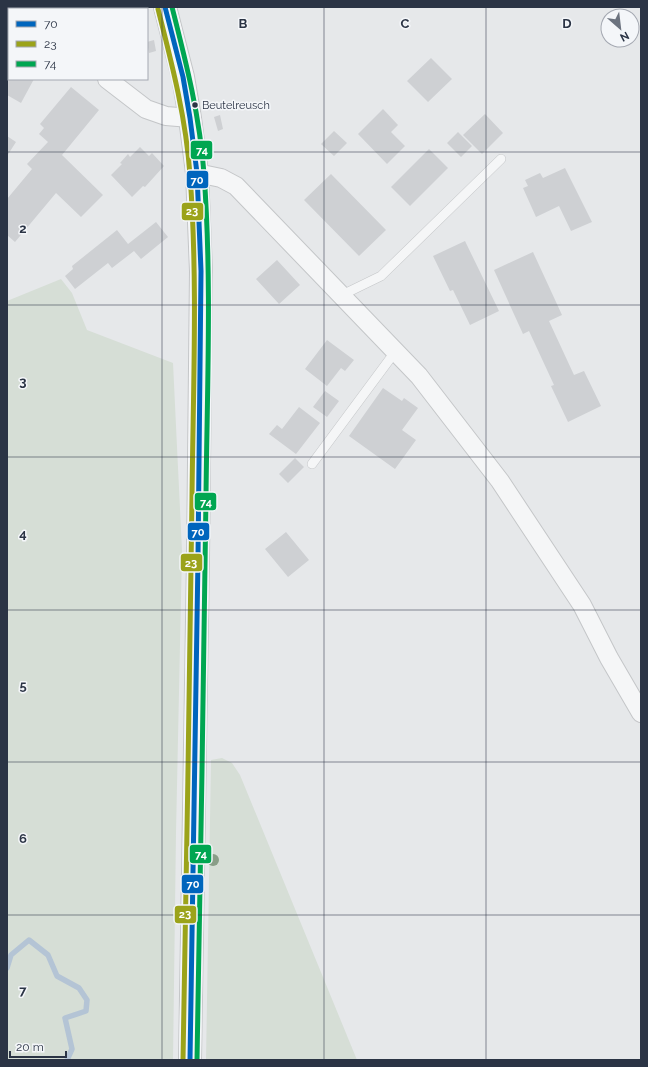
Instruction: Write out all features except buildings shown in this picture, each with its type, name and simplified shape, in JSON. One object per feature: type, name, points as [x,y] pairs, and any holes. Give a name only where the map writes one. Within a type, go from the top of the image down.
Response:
[{"type":"main road","points":[[166,7],[183,77],[190,118],[197,174],[201,271],[190,1060]]},
{"type":"street","points":[[107,80],[146,108],[166,116],[190,118]]},
{"type":"street","points":[[197,174],[221,178],[236,186],[419,376],[500,480],[582,605],[609,658],[641,713]]},
{"type":"lane","points":[[342,295],[380,276],[502,159]]},
{"type":"lane","points":[[312,464],[395,352]]},
{"type":"shaded area","points":[[61,279],[72,293],[87,330],[173,363],[182,551],[173,1060],[7,1060],[7,301]]},
{"type":"shaded area","points":[[222,758],[232,763],[240,775],[357,1060],[206,1060],[211,760]]},
{"type":"waterway","points":[[7,968],[11,955],[29,940],[48,955],[57,976],[79,988],[87,1000],[86,1011],[65,1018],[72,1049],[67,1060]]},
{"type":"transit line","name":"70","points":[[165,7],[183,77],[190,118],[197,173],[201,271],[190,1060]]},
{"type":"transit line","name":"74","points":[[172,7],[196,111],[204,174],[208,255],[208,376],[197,1060]]},
{"type":"transit line","name":"23","points":[[158,9],[182,112],[190,175],[194,256],[194,377],[183,1060]]},
{"type":"place","name":"Beutelreusch","points":[[195,105]]}]
